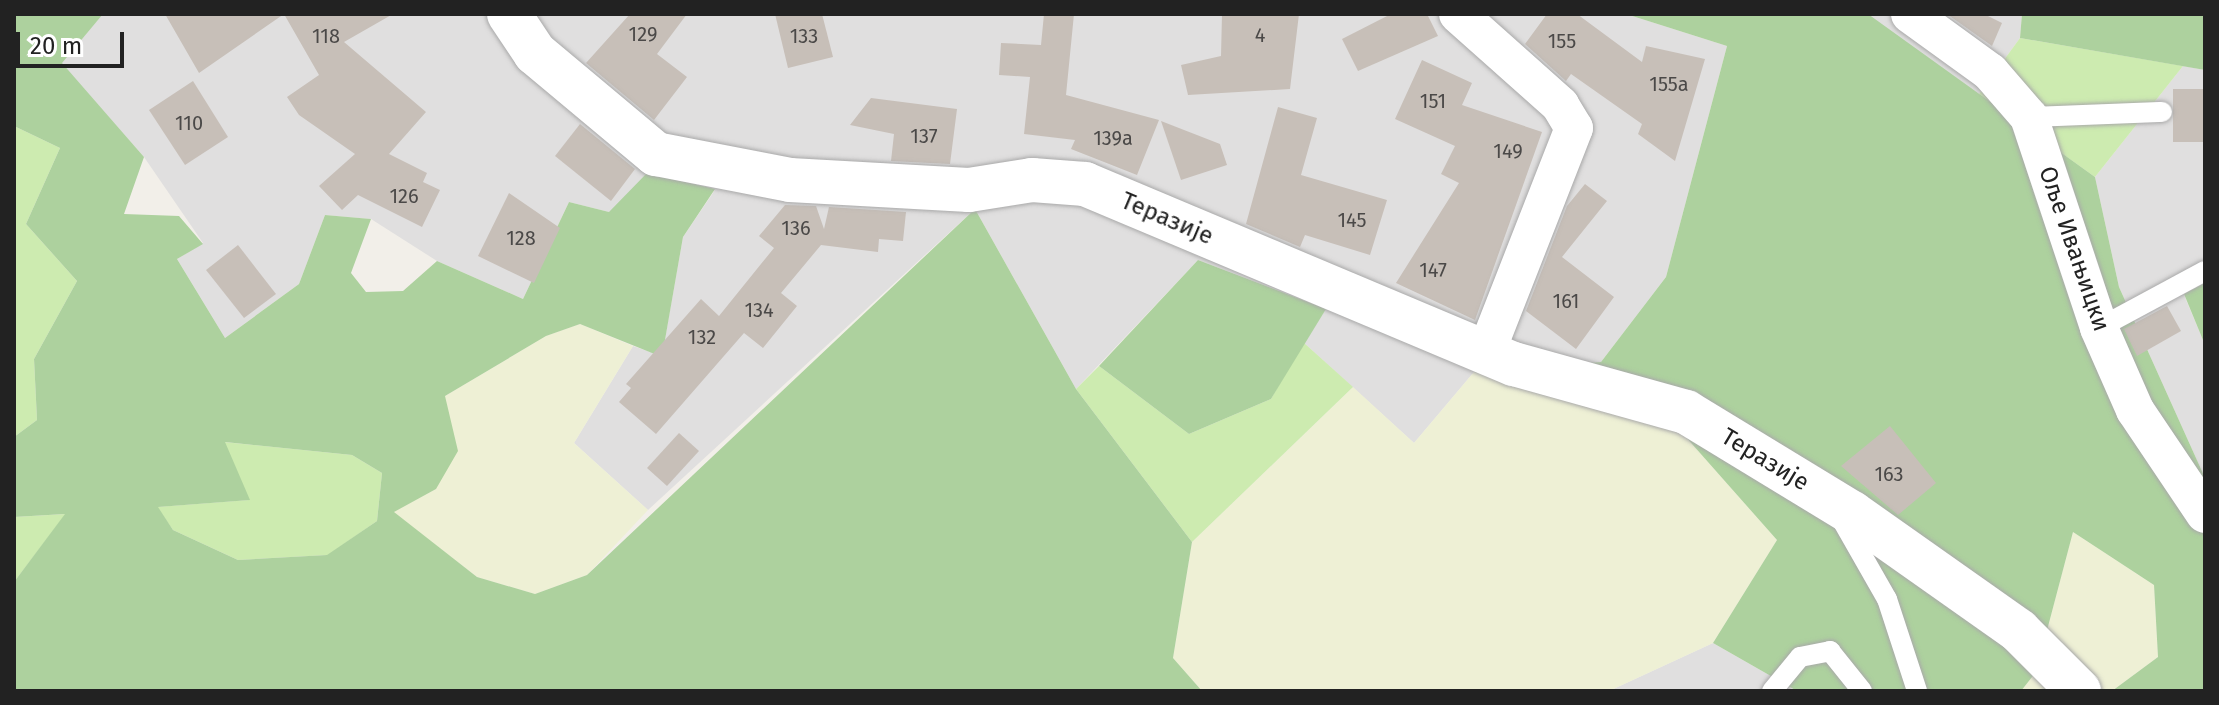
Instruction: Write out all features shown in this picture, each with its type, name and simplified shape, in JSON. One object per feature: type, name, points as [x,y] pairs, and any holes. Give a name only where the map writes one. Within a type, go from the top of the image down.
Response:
[{"type":"street","name":"Теразије","points":[[509,14],[535,53],[656,154],[790,180],[969,190],[1032,180],[1085,184],[1486,352],[1686,412],[1832,501],[2019,631],[2079,691]]},
{"type":"street","points":[[1458,14],[1560,105],[1574,128],[1486,352]]},
{"type":"street","name":"Оље Ивањицки","points":[[1910,14],[1990,72],[2029,117],[2099,328],[2135,410],[2205,514]]},
{"type":"lane","points":[[2029,117],[2162,112]]},
{"type":"lane","points":[[2099,328],[2205,271]]},
{"type":"lane","name":"Теразије","points":[[1832,501],[1887,599],[1917,691]]},
{"type":"lane","points":[[1772,691],[1800,657],[1830,651],[1862,691]]},
{"type":"shaded area","points":[[103,14],[1626,14],[1727,46],[1666,277],[1601,362],[1474,372],[1414,443],[1303,342],[1326,309],[1198,260],[1076,389],[975,209],[648,510],[574,443],[633,346],[662,356],[683,237],[715,190],[609,212],[569,202],[523,299],[437,261],[371,219],[325,215],[299,284],[225,338],[177,259],[203,243],[144,157],[61,63]]},
{"type":"shaded area","points":[[1866,14],[2022,14],[2020,38],[1979,94]]},
{"type":"shaded area","points":[[2183,66],[2205,70],[2205,283],[2184,295],[2205,345],[2205,478],[2119,287],[2095,177]]},
{"type":"shaded area","points":[[1713,643],[1797,691],[1609,691]]},
{"type":"green space","points":[[14,14],[103,14],[62,63],[144,157],[124,214],[179,216],[203,244],[177,259],[225,338],[299,284],[325,215],[371,219],[351,273],[366,292],[403,291],[437,261],[523,299],[569,202],[609,212],[647,173],[715,189],[683,237],[662,357],[580,324],[546,336],[445,396],[458,451],[436,489],[394,512],[477,577],[535,594],[587,575],[975,209],[1076,389],[1192,542],[1173,658],[1202,691],[14,691],[14,582],[65,514],[14,517],[14,437],[37,420],[34,359],[77,281],[26,224],[60,148],[14,126]],"holes":[[[225,442],[352,455],[382,473],[377,521],[327,555],[238,560],[173,530],[158,507],[250,500]]]},
{"type":"green space","points":[[1626,14],[1868,14],[2095,177],[2119,287],[2205,478],[2205,691],[2112,691],[2158,657],[2154,585],[2073,532],[2036,672],[2021,691],[1797,691],[1713,643],[1777,540],[1677,427],[1474,372],[1601,362],[1666,277],[1727,46]]},
{"type":"green space","points":[[2022,14],[2205,14],[2205,70],[2020,38]]},
{"type":"green space","points":[[2020,38],[2183,66],[2095,177],[1979,94]]},
{"type":"green space","points":[[14,126],[60,148],[26,224],[77,281],[34,359],[37,420],[14,437]]},
{"type":"green space","points":[[1198,260],[1326,309],[1271,399],[1189,434],[1099,366]]},
{"type":"green space","points":[[2205,283],[2205,345],[2184,294]]},
{"type":"green space","points":[[580,324],[633,346],[574,443],[648,510],[587,575],[535,594],[477,577],[393,512],[436,489],[445,396],[546,336]]},
{"type":"green space","points":[[1303,342],[1353,387],[1192,542],[1076,389],[1099,366],[1189,434],[1271,399]]},
{"type":"green space","points":[[1474,372],[1677,427],[1777,540],[1713,643],[1609,691],[1202,691],[1173,658],[1192,542],[1353,387],[1414,443]]},
{"type":"green space","points":[[224,442],[352,455],[382,473],[377,521],[328,555],[238,560],[173,530],[157,507],[249,500]]},
{"type":"green space","points":[[66,514],[14,582],[14,517]]},
{"type":"green space","points":[[2073,532],[2154,585],[2158,657],[2112,691],[2021,691],[2036,672]]},
{"type":"building","points":[[165,14],[284,14],[199,73]]},
{"type":"building","points":[[284,14],[393,14],[344,42],[426,112],[389,154],[427,173],[423,182],[440,190],[422,227],[358,195],[342,210],[319,186],[355,154],[299,115],[287,97],[319,75]]},
{"type":"building","points":[[630,14],[687,14],[657,54],[687,77],[654,120],[586,63]]},
{"type":"building","points":[[775,14],[822,14],[833,57],[788,68]]},
{"type":"building","points":[[1044,14],[1074,14],[1066,95],[1159,120],[1137,175],[1071,149],[1075,140],[1024,134],[1030,77],[999,75],[1001,43],[1041,45]]},
{"type":"building","points":[[1222,14],[1299,14],[1290,89],[1188,95],[1181,65],[1221,56]]},
{"type":"building","points":[[1391,14],[1427,14],[1438,36],[1358,71],[1342,39]]},
{"type":"building","points":[[1547,14],[1577,14],[1642,62],[1646,46],[1705,59],[1675,161],[1638,134],[1642,124],[1571,74],[1566,81],[1525,44]]},
{"type":"building","points":[[1947,14],[1984,14],[2002,23],[1992,46]]},
{"type":"building","points":[[1422,60],[1472,83],[1462,105],[1542,132],[1475,320],[1396,283],[1459,183],[1441,174],[1455,146],[1395,119]]},
{"type":"building","points":[[193,81],[228,137],[185,165],[149,110]]},
{"type":"building","points":[[2173,89],[2205,89],[2205,142],[2173,142]]},
{"type":"building","points":[[871,98],[957,109],[950,164],[891,161],[894,134],[850,125]]},
{"type":"building","points":[[1278,107],[1317,118],[1301,175],[1387,200],[1370,255],[1305,235],[1300,247],[1246,224]]},
{"type":"building","points":[[1161,121],[1220,144],[1227,165],[1181,180]]},
{"type":"building","points":[[580,124],[635,169],[611,201],[555,156]]},
{"type":"building","points":[[1585,184],[1607,201],[1562,257],[1614,297],[1576,349],[1526,311],[1567,206]]},
{"type":"building","points":[[509,193],[560,228],[534,283],[478,256]]},
{"type":"building","points":[[785,205],[816,206],[824,229],[829,207],[906,212],[903,241],[879,239],[878,252],[821,245],[781,293],[797,306],[763,348],[744,333],[656,434],[619,402],[631,388],[626,384],[701,299],[719,316],[774,248],[759,236]]},
{"type":"building","points":[[238,245],[276,294],[244,318],[206,270]]},
{"type":"building","points":[[2167,306],[2181,331],[2137,356],[2124,329]]},
{"type":"building","points":[[1890,426],[1936,483],[1898,515],[1841,466]]},
{"type":"building","points":[[679,433],[699,451],[667,486],[647,468]]}]
